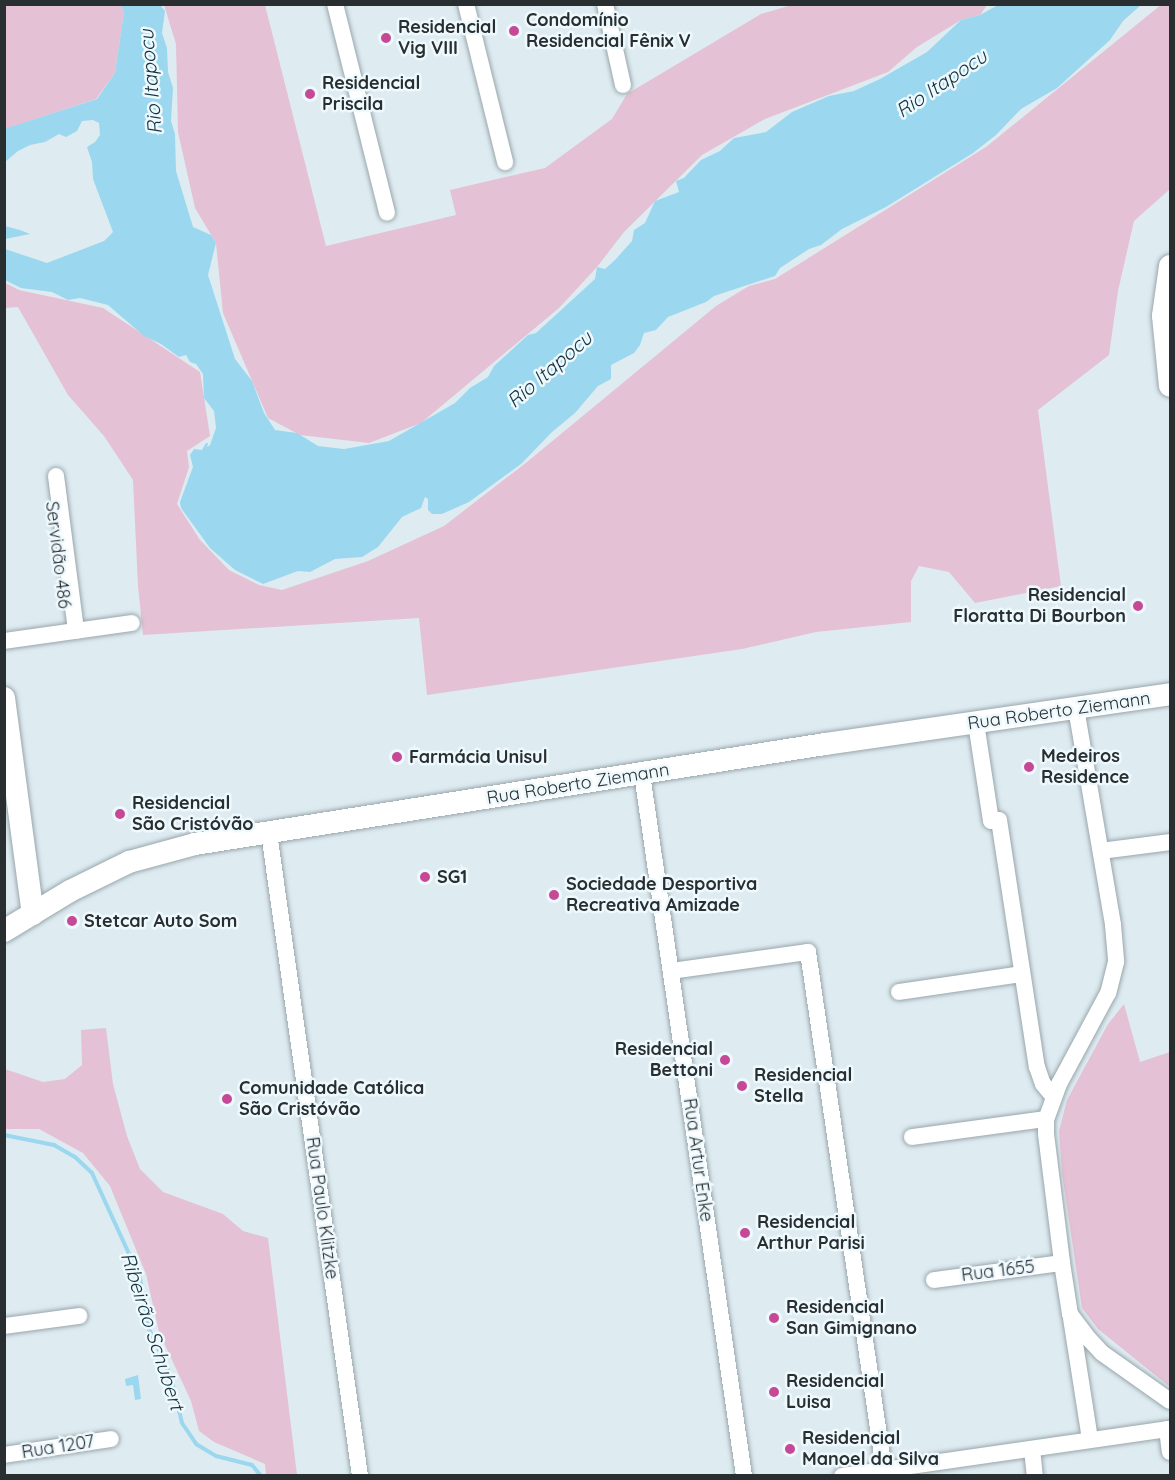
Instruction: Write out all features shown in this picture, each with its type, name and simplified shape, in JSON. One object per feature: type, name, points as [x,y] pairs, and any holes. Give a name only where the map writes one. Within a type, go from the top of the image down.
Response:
[{"type":"main road","points":[[1170,266],[1164,302],[1170,386]]},
{"type":"main road","name":"Rua Roberto Ziemann","points":[[4,931],[96,878],[146,855],[202,842],[1170,694]]},
{"type":"main road","points":[[4,698],[33,914]]},
{"type":"street","points":[[335,4],[387,213]]},
{"type":"street","points":[[466,4],[505,162]]},
{"type":"street","points":[[605,4],[623,85]]},
{"type":"street","points":[[52,476],[72,632]]},
{"type":"street","points":[[4,641],[132,623]]},
{"type":"street","points":[[1076,708],[1115,945],[1114,978],[1053,1096],[1046,1119],[1046,1134],[1062,1263],[1090,1440]]},
{"type":"street","points":[[976,723],[991,821],[999,820],[1037,1067],[1043,1084],[1053,1096]]},
{"type":"street","name":"Rua Artur Enke","points":[[642,774],[744,1476]]},
{"type":"street","name":"Rua Paulo Klitzke","points":[[269,833],[360,1476]]},
{"type":"street","points":[[1101,851],[1170,842]]},
{"type":"street","points":[[671,971],[808,952],[884,1472]]},
{"type":"street","points":[[898,992],[1022,974]]},
{"type":"street","points":[[912,1137],[1046,1119]]},
{"type":"street","name":"Rua 1655","points":[[934,1280],[1062,1263]]},
{"type":"street","points":[[1070,1314],[1102,1353],[1170,1401]]},
{"type":"street","points":[[4,1326],[79,1316]]},
{"type":"street","points":[[842,1476],[884,1472],[1169,1429],[1170,1452]]},
{"type":"street","name":"Rua 1207","points":[[4,1455],[111,1439]]},
{"type":"street","points":[[1032,1449],[1035,1476]]},
{"type":"shaded area","points":[[795,4],[987,5],[980,15],[961,20],[917,47],[888,72],[765,119],[702,155],[624,232],[597,267],[559,308],[421,423],[369,443],[300,435],[268,418],[223,313],[216,243],[195,208],[178,132],[176,44],[164,5],[265,5],[326,246],[456,215],[450,190],[545,168],[612,119],[627,94],[761,14]]},
{"type":"shaded area","points":[[1162,4],[1170,5],[1170,189],[1134,221],[1118,291],[1109,355],[1038,410],[1061,586],[975,603],[949,572],[919,566],[911,581],[911,622],[816,632],[742,649],[427,695],[419,618],[143,635],[138,586],[133,480],[104,436],[68,395],[18,307],[5,308],[5,283],[19,290],[103,308],[200,372],[210,436],[187,451],[189,467],[177,504],[200,540],[229,570],[259,585],[282,590],[368,561],[444,526],[527,462],[716,306],[749,286],[775,279],[986,147]]},
{"type":"shaded area","points":[[5,5],[121,5],[124,12],[115,73],[96,99],[5,129]]},
{"type":"shaded area","points":[[1124,1004],[1140,1062],[1170,1052],[1170,1387],[1098,1329],[1082,1308],[1062,1173],[1059,1131],[1067,1100],[1108,1024]]},
{"type":"shaded area","points":[[106,1028],[113,1084],[127,1136],[140,1169],[163,1192],[223,1214],[243,1231],[268,1238],[297,1475],[266,1475],[265,1464],[214,1442],[199,1431],[191,1401],[159,1332],[146,1274],[110,1186],[83,1153],[39,1129],[5,1129],[5,1069],[43,1082],[65,1079],[82,1065],[81,1030]]},
{"type":"water","name":"Rio Itapocu","points":[[121,5],[160,5],[165,11],[162,33],[167,48],[168,72],[173,88],[171,121],[175,134],[176,171],[193,227],[211,235],[216,243],[208,275],[235,359],[252,381],[264,413],[275,430],[297,433],[318,446],[344,449],[389,441],[455,403],[470,388],[488,377],[494,366],[528,335],[536,333],[595,279],[597,267],[605,269],[615,260],[632,241],[634,230],[645,223],[655,201],[679,192],[676,181],[684,178],[701,160],[720,151],[734,138],[766,132],[792,112],[829,96],[854,91],[880,79],[927,52],[961,20],[980,15],[998,5],[1141,5],[1123,21],[1110,40],[1057,88],[1021,109],[996,135],[973,153],[886,207],[842,229],[821,245],[809,249],[780,268],[775,276],[714,296],[706,302],[668,317],[656,330],[644,333],[634,353],[611,365],[611,379],[598,386],[575,413],[552,432],[521,464],[469,502],[442,514],[432,514],[428,510],[428,499],[425,497],[421,508],[402,517],[378,547],[362,557],[335,559],[310,572],[298,571],[263,584],[235,570],[210,548],[181,508],[180,502],[193,467],[190,455],[194,449],[202,450],[206,443],[208,443],[207,447],[210,445],[216,428],[214,411],[204,398],[203,374],[196,364],[190,362],[186,355],[179,357],[161,344],[144,336],[108,305],[80,298],[68,300],[52,292],[21,288],[5,280],[5,249],[47,263],[104,241],[113,232],[93,179],[92,162],[87,147],[100,135],[99,123],[93,120],[82,121],[77,131],[66,137],[59,134],[45,142],[30,145],[5,162],[4,129],[97,99],[115,73],[124,12]]},
{"type":"water","points":[[5,226],[20,230],[30,234],[5,239]]},
{"type":"water","points":[[138,1375],[141,1399],[135,1400],[133,1385],[126,1386],[125,1379]]},
{"type":"waterway","name":"Ribeirão Schubert","points":[[4,1135],[54,1145],[75,1157],[92,1173],[140,1278],[149,1329],[170,1374],[182,1423],[196,1444],[216,1456],[252,1465],[261,1476]]},
{"type":"place","name":"Condomínio Residencial Fênix V","points":[[514,31]]},
{"type":"place","name":"Residencial Vig VIII","points":[[386,38]]},
{"type":"place","name":"Residencial Priscila","points":[[310,94]]},
{"type":"place","name":"Residencial Floratta Di Bourbon","points":[[1138,606]]},
{"type":"place","name":"Farmácia Unisul","points":[[397,757]]},
{"type":"place","name":"Medeiros Residence","points":[[1029,767]]},
{"type":"place","name":"Residencial São Cristóvão","points":[[120,814]]},
{"type":"place","name":"SG1","points":[[425,877]]},
{"type":"place","name":"Sociedade Desportiva Recreativa Amizade","points":[[554,895]]},
{"type":"place","name":"Stetcar Auto Som","points":[[72,921]]},
{"type":"place","name":"Residencial Bettoni","points":[[725,1060]]},
{"type":"place","name":"Residencial Stella","points":[[742,1086]]},
{"type":"place","name":"Comunidade Católica São Cristóvão","points":[[227,1099]]},
{"type":"place","name":"Residencial Arthur Parisi","points":[[745,1233]]},
{"type":"place","name":"Residencial San Gimignano","points":[[774,1318]]},
{"type":"place","name":"Residencial Luisa","points":[[774,1392]]},
{"type":"place","name":"Residencial Manoel da Silva","points":[[790,1449]]}]
